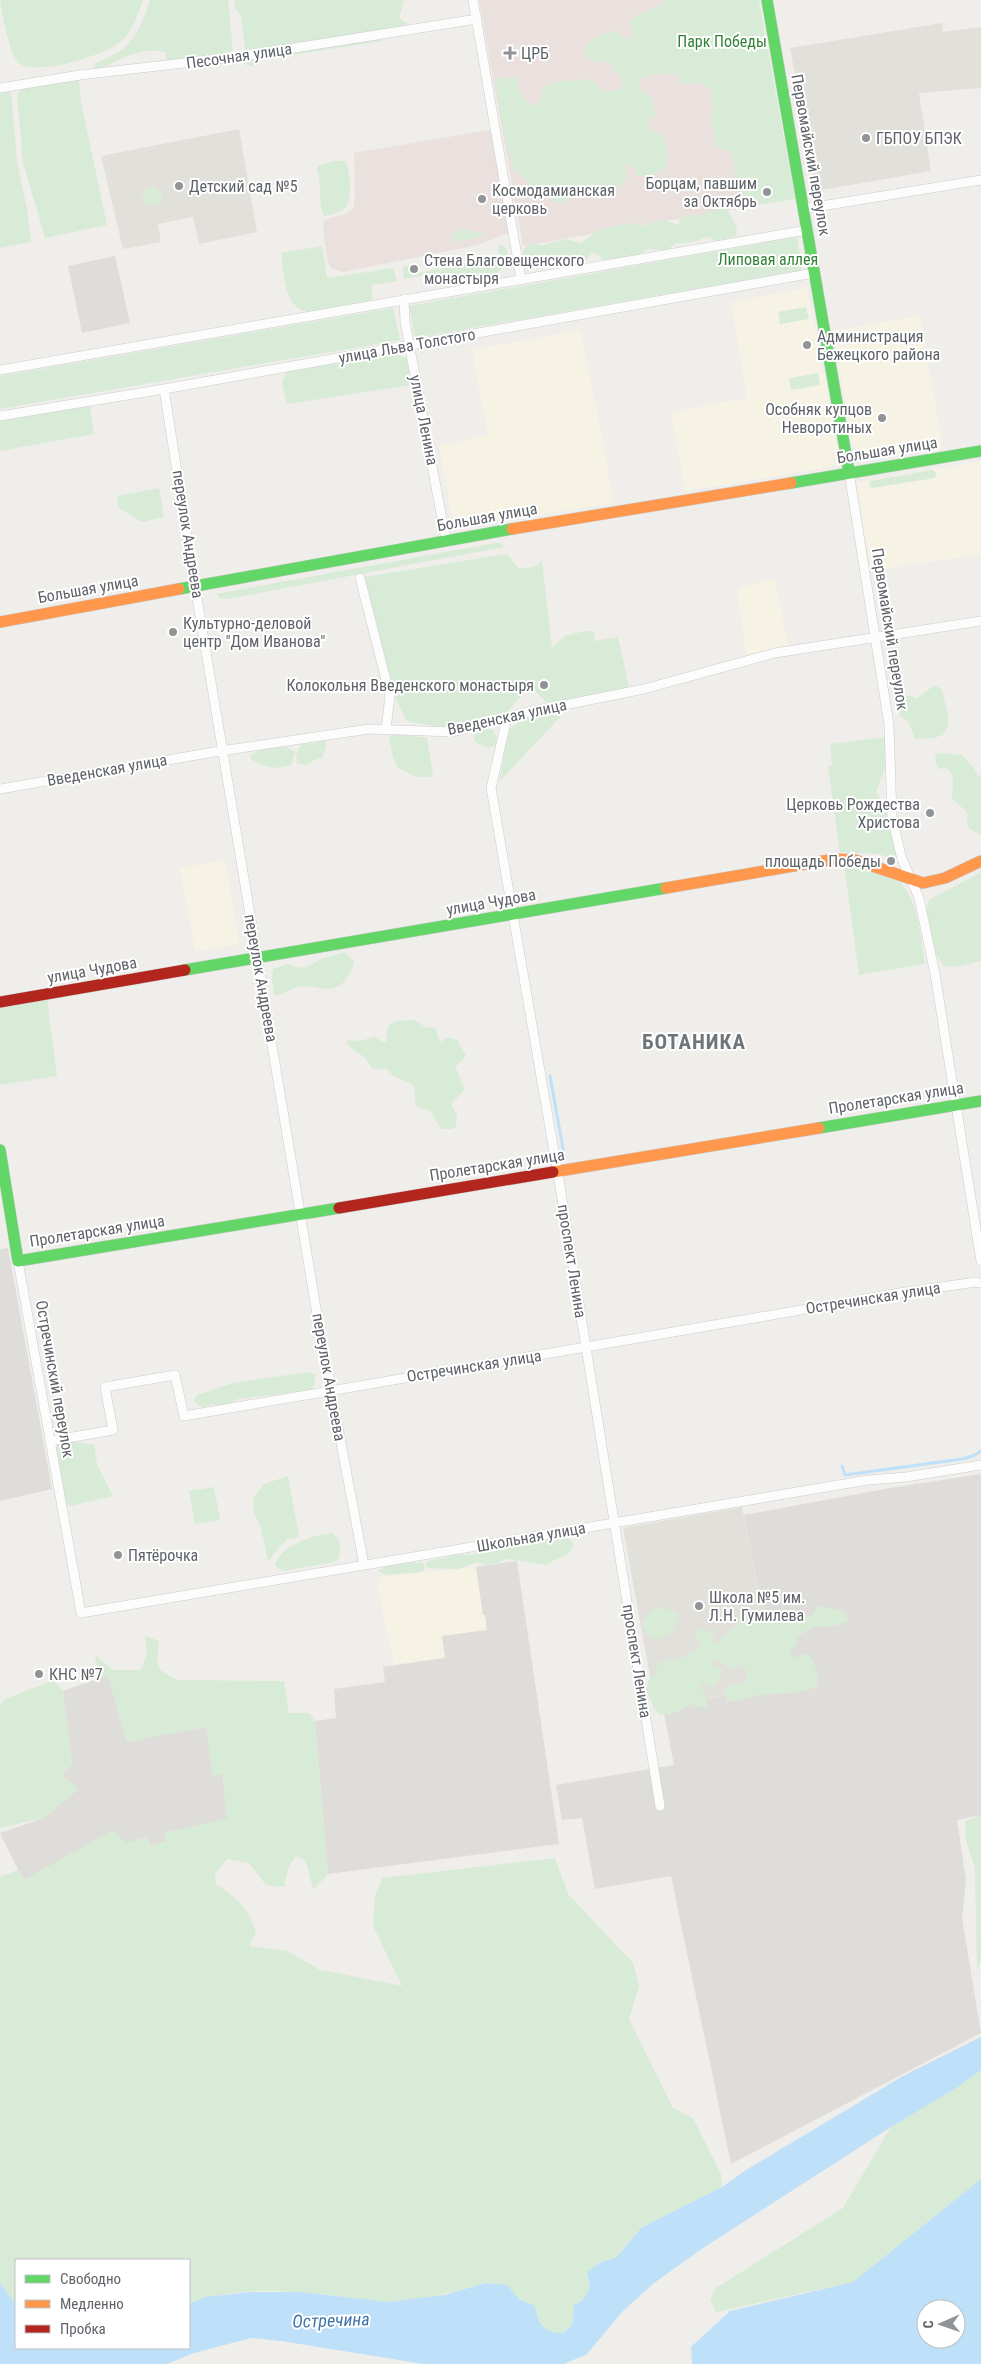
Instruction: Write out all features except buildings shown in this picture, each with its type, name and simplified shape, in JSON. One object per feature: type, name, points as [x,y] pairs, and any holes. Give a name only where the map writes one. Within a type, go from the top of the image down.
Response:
[{"type":"street","points":[[473,0],[521,279]]},
{"type":"street","name":"Первомайский переулок","points":[[767,0],[849,472],[889,725],[892,818],[902,859],[919,898],[935,974],[981,1261]]},
{"type":"street","name":"Песочная улица","points":[[0,88],[80,75],[244,56],[477,20]]},
{"type":"street","points":[[804,209],[981,180]]},
{"type":"street","points":[[0,370],[807,230]]},
{"type":"street","name":"улица Льва Толстого","points":[[0,416],[164,389],[814,273]]},
{"type":"street","name":"улица Ленина","points":[[404,299],[403,308],[446,540]]},
{"type":"street","name":"переулок Андреева","points":[[164,389],[257,958],[331,1391],[364,1565]]},
{"type":"street","name":"Большая улица","points":[[0,622],[446,540],[981,451]]},
{"type":"street","points":[[360,578],[390,696],[386,730]]},
{"type":"street","name":"Введенская улица","points":[[0,789],[223,750],[369,729],[453,732],[507,718],[644,689],[775,653],[981,621]]},
{"type":"street","name":"проспект Ленина","points":[[507,718],[492,788],[615,1523],[660,1806]]},
{"type":"street","name":"улица Чудова","points":[[0,1002],[835,859],[855,860],[912,881],[934,882],[981,861]]},
{"type":"street","name":"Пролетарская улица","points":[[18,1261],[981,1101]]},
{"type":"street","name":"Остречинский переулок","points":[[0,1150],[81,1613]]},
{"type":"street","name":"Остречинская улица","points":[[50,1441],[113,1430],[105,1387],[175,1375],[184,1416],[900,1293],[976,1282],[981,1284]]},
{"type":"street","name":"Школьная улица","points":[[81,1613],[868,1480],[906,1477],[981,1465]]},
{"type":"shaded area","points":[[479,0],[665,0],[680,85],[708,80],[722,151],[731,150],[741,208],[523,246]]},
{"type":"shaded area","name":"ГБПОУ БПЭК","points":[[942,23],[943,32],[981,27],[981,88],[919,93],[931,171],[816,191],[790,48]]},
{"type":"shaded area","name":"Детский сад №5","points":[[239,129],[257,232],[199,244],[193,217],[158,224],[161,242],[123,249],[101,156]]},
{"type":"shaded area","points":[[496,129],[513,231],[478,245],[343,272],[332,269],[328,263],[323,227],[324,222],[329,218],[346,214],[353,209],[355,198],[354,153]]},
{"type":"shaded area","points":[[115,256],[130,323],[82,333],[68,266]]},
{"type":"shaded area","points":[[807,288],[841,465],[685,491],[671,412],[747,398],[731,302]]},
{"type":"shaded area","points":[[920,316],[943,448],[856,462],[833,331]]},
{"type":"shaded area","points":[[580,330],[602,435],[613,503],[454,528],[439,446],[488,435],[472,350]]},
{"type":"shaded area","points":[[981,461],[981,554],[871,571],[857,483]]},
{"type":"shaded area","points":[[775,579],[788,645],[746,655],[737,588]]},
{"type":"shaded area","points":[[225,860],[239,944],[195,951],[180,868]]},
{"type":"shaded area","points":[[8,1248],[52,1489],[0,1501],[0,1249]]},
{"type":"shaded area","points":[[981,1474],[981,1815],[957,1820],[966,1880],[962,1918],[981,2033],[731,2164],[671,1876],[595,1889],[582,1818],[562,1820],[556,1785],[674,1765],[663,1708],[777,1685],[744,1515],[890,1488]]},
{"type":"shaded area","name":"Школа №5 им. Л.Н. Гумилева","points":[[742,1507],[777,1685],[656,1709],[623,1528]]},
{"type":"shaded area","points":[[517,1561],[559,1844],[328,1874],[315,1721],[336,1718],[334,1689],[385,1682],[383,1667],[445,1658],[442,1636],[487,1630],[476,1567]]},
{"type":"shaded area","points":[[476,1567],[487,1630],[442,1636],[445,1658],[394,1664],[378,1589],[381,1577]]},
{"type":"shaded area","points":[[108,1675],[127,1742],[206,1726],[213,1775],[223,1775],[227,1819],[165,1833],[166,1841],[150,1846],[147,1837],[78,1858],[23,1880],[0,1833],[44,1818],[62,1775],[72,1764],[63,1691]]},
{"type":"green space","points":[[0,0],[143,0],[131,29],[119,43],[84,59],[53,66],[38,67],[26,66],[18,62],[15,57],[6,32]]},
{"type":"green space","points":[[150,0],[228,0],[233,52],[229,56],[201,56],[167,62],[165,52],[145,51],[126,56],[101,69],[92,71],[95,64],[123,49],[134,37]]},
{"type":"green space","points":[[234,0],[404,0],[399,18],[408,24],[408,27],[381,31],[382,41],[254,61],[254,65],[247,66],[241,15],[236,10]]},
{"type":"green space","name":"Парк Победы","points":[[665,0],[759,0],[795,199],[741,208],[731,150],[722,151],[721,147],[717,147],[714,137],[711,110],[714,109],[710,88],[696,82],[680,85],[678,74],[651,74],[642,78],[639,88],[652,98],[656,116],[648,118],[650,130],[661,135],[666,144],[666,167],[659,172],[648,176],[640,176],[636,175],[632,164],[625,165],[627,178],[620,186],[612,190],[601,183],[587,194],[558,203],[534,193],[525,178],[513,169],[501,119],[496,78],[518,77],[519,88],[528,104],[534,106],[542,100],[542,89],[553,83],[591,79],[603,91],[614,91],[622,88],[621,75],[615,72],[611,62],[598,62],[587,59],[584,49],[594,38],[606,33],[617,31],[628,40],[633,37],[630,21],[638,15],[661,5]]},
{"type":"green space","points":[[79,80],[81,102],[107,225],[45,238],[23,162],[17,95],[24,85]]},
{"type":"green space","points":[[11,91],[17,162],[27,209],[31,242],[0,248],[0,93]]},
{"type":"green space","points":[[333,161],[345,161],[347,165],[350,177],[349,198],[344,209],[324,216],[317,170],[318,166]]},
{"type":"green space","points":[[148,187],[154,187],[162,194],[163,202],[160,205],[144,203],[142,194]]},
{"type":"green space","points":[[727,209],[737,228],[736,236],[717,241],[709,237],[688,243],[676,243],[667,250],[648,249],[633,256],[603,260],[598,254],[592,253],[583,264],[576,266],[571,261],[560,268],[540,266],[522,256],[524,249],[530,244],[544,245],[565,239],[581,243],[599,230],[628,223],[645,226],[662,219],[678,225],[680,219],[687,214],[698,216],[709,211]]},
{"type":"green space","points":[[459,229],[485,233],[479,237],[456,242],[453,240],[453,233]]},
{"type":"green space","name":"Липовая аллея","points":[[797,237],[802,270],[415,338],[409,306]]},
{"type":"green space","points":[[500,244],[506,248],[507,260],[502,268],[493,275],[468,282],[432,286],[430,274],[404,279],[403,267],[409,265],[411,274],[494,259],[497,262],[501,261],[502,255],[499,253],[498,245]]},
{"type":"green space","points":[[322,246],[327,278],[393,268],[397,281],[371,285],[373,297],[371,300],[308,312],[300,309],[289,297],[284,279],[281,253]]},
{"type":"green space","points":[[806,307],[809,319],[780,324],[778,312]]},
{"type":"green space","points":[[393,308],[400,340],[0,409],[0,376]]},
{"type":"green space","points":[[395,354],[407,359],[411,385],[287,404],[282,384],[286,372]]},
{"type":"green space","points":[[818,373],[820,385],[791,390],[789,378]]},
{"type":"green space","points":[[90,406],[94,434],[0,451],[0,421]]},
{"type":"green space","points":[[932,470],[936,472],[935,478],[872,488],[869,486],[870,481]]},
{"type":"green space","points":[[159,488],[164,517],[142,522],[119,508],[117,496]]},
{"type":"green space","points":[[501,543],[504,547],[227,599],[220,598],[216,594]]},
{"type":"green space","points":[[507,554],[519,569],[534,567],[542,561],[552,648],[565,636],[585,631],[594,631],[595,641],[618,637],[629,687],[614,692],[610,691],[578,699],[547,703],[530,686],[505,714],[487,717],[470,725],[440,727],[407,721],[394,696],[364,577]]},
{"type":"green space","points":[[935,685],[942,690],[948,716],[948,725],[943,735],[934,738],[915,739],[908,721],[900,716],[897,697],[905,695],[917,698]]},
{"type":"green space","points":[[544,714],[561,716],[499,782],[509,730],[520,720]]},
{"type":"green space","points":[[487,728],[494,731],[497,738],[495,745],[489,748],[475,742],[473,736],[480,729]]},
{"type":"green space","points":[[396,734],[427,738],[433,774],[430,777],[416,777],[397,767],[389,737]]},
{"type":"green space","points":[[886,737],[885,768],[876,792],[888,812],[896,856],[892,859],[879,854],[840,852],[828,766],[832,765],[830,744]]},
{"type":"green space","points":[[318,739],[326,741],[322,758],[306,765],[297,763],[296,755],[301,744],[315,743]]},
{"type":"green space","points":[[285,746],[295,752],[291,765],[271,767],[251,759],[251,755],[262,749]]},
{"type":"green space","points":[[936,754],[962,755],[974,768],[977,775],[981,776],[981,835],[970,829],[967,824],[968,815],[965,810],[952,799],[952,775],[946,768],[939,769],[935,759]]},
{"type":"green space","points":[[844,864],[858,866],[900,882],[915,910],[925,964],[859,975]]},
{"type":"green space","points":[[981,872],[981,961],[956,967],[944,966],[931,943],[926,916],[929,900]]},
{"type":"green space","points":[[344,952],[354,961],[349,976],[337,987],[327,989],[303,986],[278,996],[274,994],[273,969],[287,964],[298,968],[309,966],[321,959]]},
{"type":"green space","points":[[47,999],[57,1076],[0,1085],[0,1007]]},
{"type":"green space","points":[[415,1020],[427,1028],[435,1027],[440,1042],[448,1037],[457,1040],[466,1056],[455,1067],[465,1089],[451,1104],[457,1116],[456,1127],[451,1129],[441,1129],[430,1111],[416,1106],[412,1084],[395,1077],[385,1068],[379,1070],[372,1068],[363,1056],[347,1043],[349,1040],[359,1041],[375,1037],[384,1043],[387,1042],[387,1029],[390,1025],[397,1021]]},
{"type":"green space","points":[[308,1372],[315,1375],[315,1383],[311,1390],[238,1399],[227,1405],[220,1406],[212,1404],[205,1407],[199,1406],[194,1400],[197,1395],[233,1383]]},
{"type":"green space","points":[[71,1441],[94,1445],[97,1464],[113,1496],[70,1506],[63,1500],[56,1463],[57,1445]]},
{"type":"green space","points":[[288,1476],[299,1537],[287,1539],[268,1561],[261,1528],[254,1513],[253,1499],[264,1484]]},
{"type":"green space","points":[[214,1487],[220,1520],[195,1524],[189,1491]]},
{"type":"green space","points":[[332,1533],[338,1539],[340,1547],[339,1558],[334,1562],[283,1571],[275,1566],[283,1552],[298,1542]]},
{"type":"green space","points":[[552,1537],[567,1538],[573,1542],[573,1547],[567,1554],[545,1565],[506,1559],[484,1565],[477,1562],[458,1569],[427,1568],[426,1563],[429,1561],[455,1554],[472,1555],[485,1548],[497,1549],[510,1544],[540,1542]]},
{"type":"green space","points":[[422,1562],[425,1565],[424,1570],[421,1572],[386,1575],[378,1571],[387,1565]]},
{"type":"green space","points":[[820,1606],[840,1610],[847,1615],[848,1620],[832,1626],[815,1626],[796,1637],[797,1644],[791,1648],[790,1652],[794,1658],[808,1653],[818,1676],[817,1684],[814,1688],[790,1693],[762,1694],[739,1701],[727,1701],[725,1690],[730,1685],[746,1682],[747,1670],[742,1665],[730,1668],[715,1659],[714,1665],[722,1670],[718,1681],[711,1687],[703,1683],[699,1688],[704,1692],[708,1706],[707,1709],[692,1704],[678,1712],[661,1715],[656,1710],[646,1691],[648,1681],[657,1673],[657,1663],[685,1657],[700,1647],[700,1641],[694,1638],[698,1629],[711,1631],[714,1636],[714,1643],[719,1642],[721,1638],[737,1625],[754,1615],[768,1614],[774,1620],[794,1612],[811,1617],[816,1608]]},
{"type":"green space","points":[[657,1607],[675,1611],[680,1617],[673,1630],[662,1638],[656,1639],[646,1633],[643,1624],[650,1612]]},
{"type":"green space","points":[[145,1636],[159,1641],[157,1660],[160,1670],[177,1680],[284,1681],[289,1713],[309,1713],[315,1721],[328,1874],[313,1890],[306,1861],[296,1856],[289,1866],[284,1887],[266,1885],[249,1863],[227,1859],[215,1874],[216,1884],[236,1899],[250,1916],[256,1933],[249,1946],[287,1951],[320,1970],[402,1986],[373,1926],[375,1896],[382,1878],[555,1858],[568,1894],[633,1963],[639,1986],[629,2019],[673,2108],[693,2118],[721,2174],[722,2187],[641,2228],[617,2257],[599,2263],[587,2295],[574,2305],[572,2325],[563,2333],[556,2333],[543,2326],[538,2318],[535,2306],[485,2283],[438,2296],[400,2302],[370,2301],[321,2294],[263,2291],[225,2294],[190,2304],[190,2259],[15,2259],[15,2303],[0,2283],[0,1877],[18,1870],[24,1880],[113,1830],[126,1843],[147,1837],[150,1846],[166,1841],[164,1833],[227,1819],[223,1775],[213,1775],[206,1727],[127,1742],[108,1676],[98,1678],[95,1655],[113,1670],[141,1670],[147,1655]]},
{"type":"green space","points":[[54,1680],[63,1691],[72,1764],[62,1775],[78,1790],[44,1818],[0,1828],[0,1705],[5,1699]]},
{"type":"green space","points":[[981,1814],[981,1960],[977,1970],[975,1868],[966,1840],[965,1822]]},
{"type":"green space","points":[[981,2070],[981,2179],[853,2282],[716,2312],[710,2299],[716,2288],[843,2208],[891,2127],[958,2087]]},
{"type":"water","name":"Остречина","points":[[981,2037],[981,2070],[958,2087],[891,2127],[703,2248],[654,2283],[623,2311],[587,2354],[564,2364],[424,2364],[251,2338],[194,2353],[167,2364],[0,2364],[0,2283],[15,2303],[15,2349],[190,2349],[190,2304],[205,2297],[249,2292],[301,2292],[389,2302],[445,2295],[485,2283],[507,2285],[519,2299],[535,2306],[538,2318],[543,2326],[556,2333],[563,2333],[572,2325],[574,2305],[583,2299],[588,2292],[587,2272],[599,2263],[617,2257],[641,2228],[722,2187],[746,2170],[903,2076]]},
{"type":"water","points":[[981,2179],[981,2364],[692,2364],[691,2347],[730,2311],[853,2282]]},
{"type":"waterway","points":[[550,1076],[565,1160]]},
{"type":"waterway","points":[[842,1466],[845,1475],[962,1459],[973,1456],[981,1451]]},
{"type":"traffic: fast","points":[[767,0],[849,472]]},
{"type":"traffic: fast","points":[[791,483],[981,451]]},
{"type":"traffic: fast","points":[[179,589],[512,529]]},
{"type":"traffic: fast","points":[[185,970],[666,888]]},
{"type":"traffic: fast","points":[[819,1128],[981,1101]]},
{"type":"traffic: fast","points":[[0,1150],[18,1261],[339,1208]]},
{"type":"traffic: slow","points":[[512,529],[791,483]]},
{"type":"traffic: slow","points":[[0,622],[179,589]]},
{"type":"traffic: slow","points":[[666,888],[835,859],[855,860],[923,883],[945,878],[981,861]]},
{"type":"traffic: slow","points":[[553,1172],[819,1128]]},
{"type":"traffic: jam","points":[[0,1002],[185,970]]},
{"type":"traffic: jam","points":[[339,1208],[553,1172]]},
{"type":"place","name":"ЦРБ","points":[[510,53]]},
{"type":"place","name":"ГБПОУ БПЭК","points":[[866,138]]},
{"type":"place","name":"Детский сад №5","points":[[179,186]]},
{"type":"place","name":"Борцам, павшим за Октябрь","points":[[767,192]]},
{"type":"place","name":"Космодамианская церковь","points":[[482,199]]},
{"type":"place","name":"Стена Благовещенского монастыря","points":[[414,269]]},
{"type":"place","name":"Администрация Бежецкого района","points":[[807,345]]},
{"type":"place","name":"Особняк купцов Неворотиных","points":[[882,418]]},
{"type":"place","name":"Культурно-деловой центр \"Дом Иванова\"","points":[[173,632]]},
{"type":"place","name":"Колокольня Введенского монастыря","points":[[544,685]]},
{"type":"place","name":"Церковь Рождества Христова","points":[[930,813]]},
{"type":"place","name":"площадь Победы","points":[[891,861]]},
{"type":"place","name":"Пятёрочка","points":[[118,1555]]},
{"type":"place","name":"Школа №5 им. Л.Н. Гумилева","points":[[699,1606]]},
{"type":"place","name":"КНС №7","points":[[39,1674]]},
{"type":"district","name":"БОТАНИКА","points":[[694,1042]]}]
